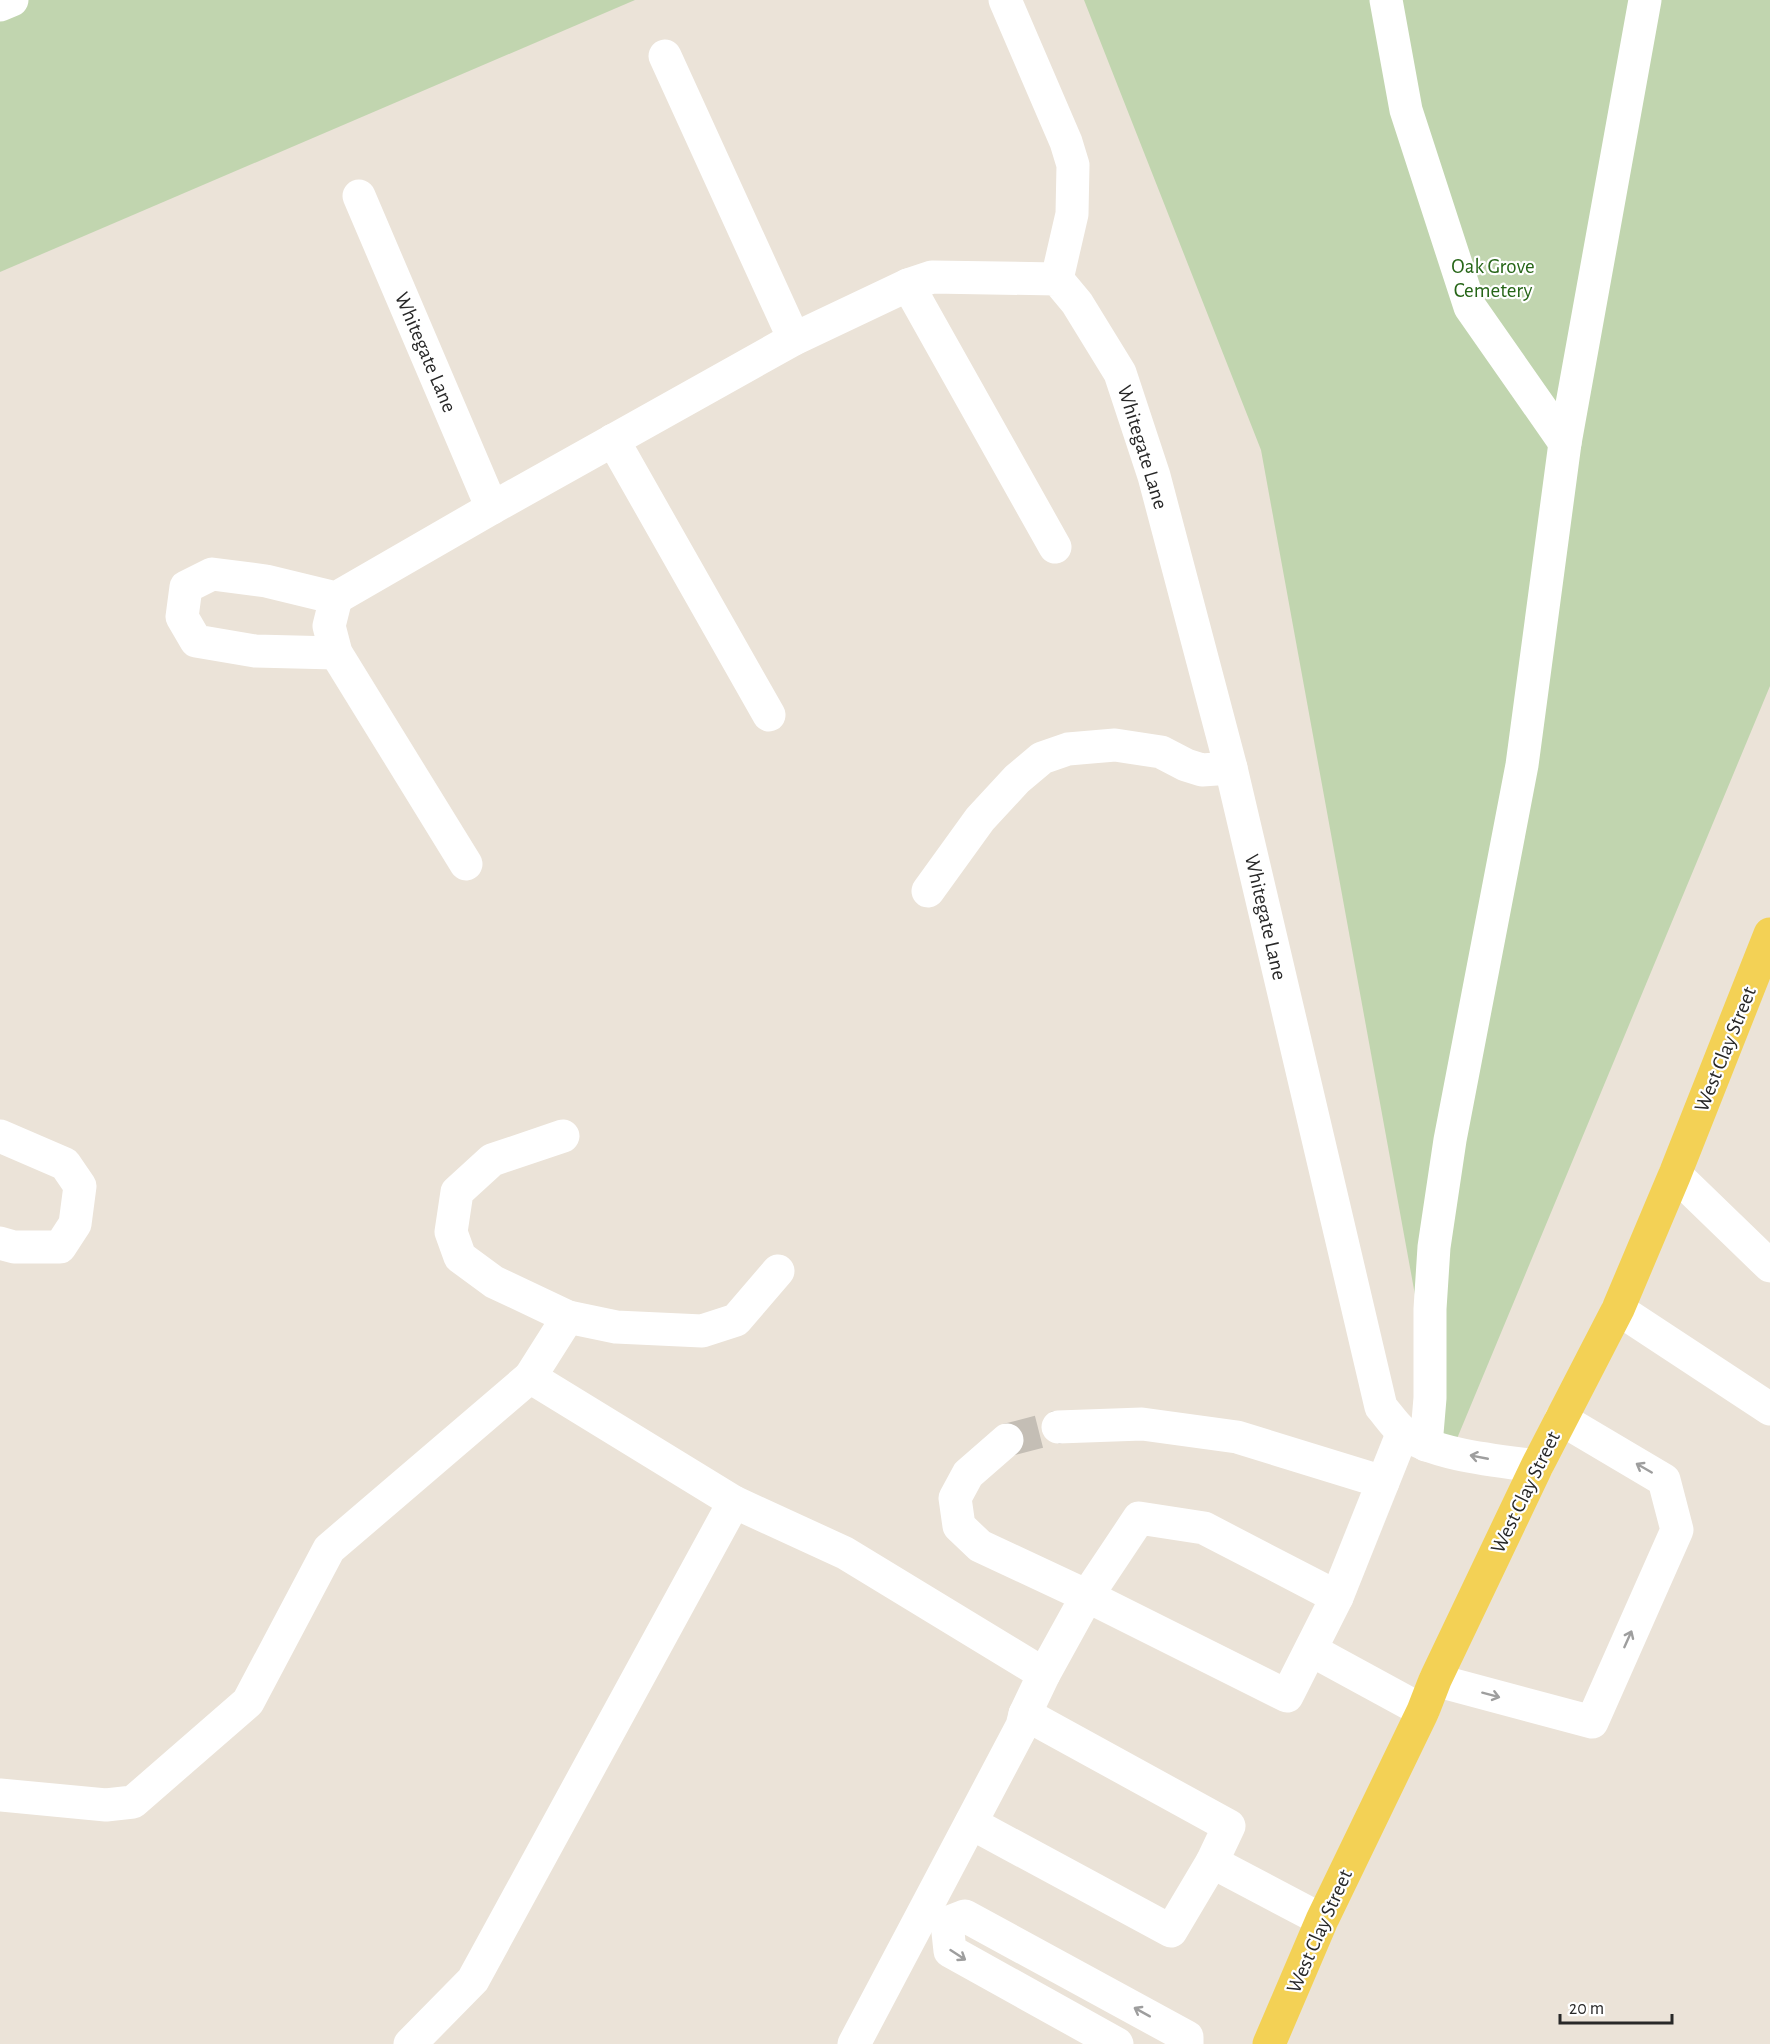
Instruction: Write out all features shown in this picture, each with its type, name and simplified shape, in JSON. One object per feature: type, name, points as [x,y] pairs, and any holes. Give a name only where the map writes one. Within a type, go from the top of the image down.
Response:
[{"type":"main road","name":"West Clay Street","points":[[1269,2044],[1322,1920],[1423,1711],[1435,1680],[1537,1466],[1618,1309],[1675,1174],[1770,934]]},
{"type":"street","points":[[0,5],[12,0]]},
{"type":"street","points":[[336,653],[255,651],[196,641],[182,617],[186,587],[212,574],[266,581],[336,598],[794,339],[908,285],[932,277],[1057,279],[1072,214],[1073,165],[1066,142],[1005,0]]},
{"type":"street","points":[[1386,0],[1406,110],[1470,307],[1565,443]]},
{"type":"street","points":[[1006,1440],[968,1474],[955,1498],[959,1526],[980,1546],[1087,1596],[1287,1696],[1337,1597],[1383,1482],[1414,1438],[1430,1398],[1430,1309],[1434,1247],[1450,1140],[1522,765],[1565,443],[1645,0]]},
{"type":"street","points":[[665,56],[794,339]]},
{"type":"street","name":"Whitegate Lane","points":[[359,196],[492,508]]},
{"type":"street","name":"Whitegate Lane","points":[[1057,279],[1077,303],[1120,373],[1154,476],[1230,768],[1381,1407],[1414,1438]]},
{"type":"street","points":[[908,285],[1055,547]]},
{"type":"street","points":[[613,440],[769,715]]},
{"type":"street","points":[[336,598],[329,626],[336,653],[466,864]]},
{"type":"street","points":[[928,891],[981,819],[1017,779],[1042,758],[1068,749],[1115,745],[1161,752],[1186,765],[1202,770],[1230,768]]},
{"type":"street","points":[[0,1124],[0,1134],[65,1164],[80,1186],[75,1224],[60,1247],[14,1247],[0,1243]]},
{"type":"street","points":[[563,1136],[492,1160],[457,1191],[451,1232],[460,1257],[494,1282],[568,1317],[616,1327],[702,1331],[735,1320],[778,1271]]},
{"type":"street","points":[[1675,1174],[1770,1266]]},
{"type":"street","points":[[1618,1309],[1770,1409]]},
{"type":"street","points":[[0,1795],[106,1805],[133,1802],[248,1702],[329,1549],[530,1377],[568,1317]]},
{"type":"street","points":[[530,1377],[734,1502],[845,1553],[1044,1674]]},
{"type":"street","points":[[1435,1680],[1592,1722],[1677,1530],[1664,1480],[1561,1419]]},
{"type":"street","points":[[1058,1427],[1143,1424],[1238,1437],[1383,1482]]},
{"type":"street","points":[[1414,1438],[1476,1457],[1537,1466]]},
{"type":"street","points":[[410,2044],[473,1980],[734,1502]]},
{"type":"street","points":[[854,2044],[935,1917],[971,1823],[1022,1726],[1025,1714],[1044,1674],[1087,1596],[1139,1518],[1204,1528],[1337,1597]]},
{"type":"street","points":[[1311,1650],[1423,1711]]},
{"type":"street","points":[[971,1823],[1171,1931],[1212,1862],[1229,1826],[1025,1714]]},
{"type":"street","points":[[1212,1862],[1322,1920]]},
{"type":"street","points":[[935,1917],[966,1916],[1187,2037],[1187,2044]]},
{"type":"street","points":[[935,1917],[950,1951],[1117,2044]]},
{"type":"green space","points":[[0,0],[635,0],[0,272]]},
{"type":"green space","name":"Oak Grove Cemetery","points":[[1084,0],[1770,0],[1770,686],[1446,1465],[1261,450]]},
{"type":"tunnel","points":[[1007,1440],[1058,1427]]}]
